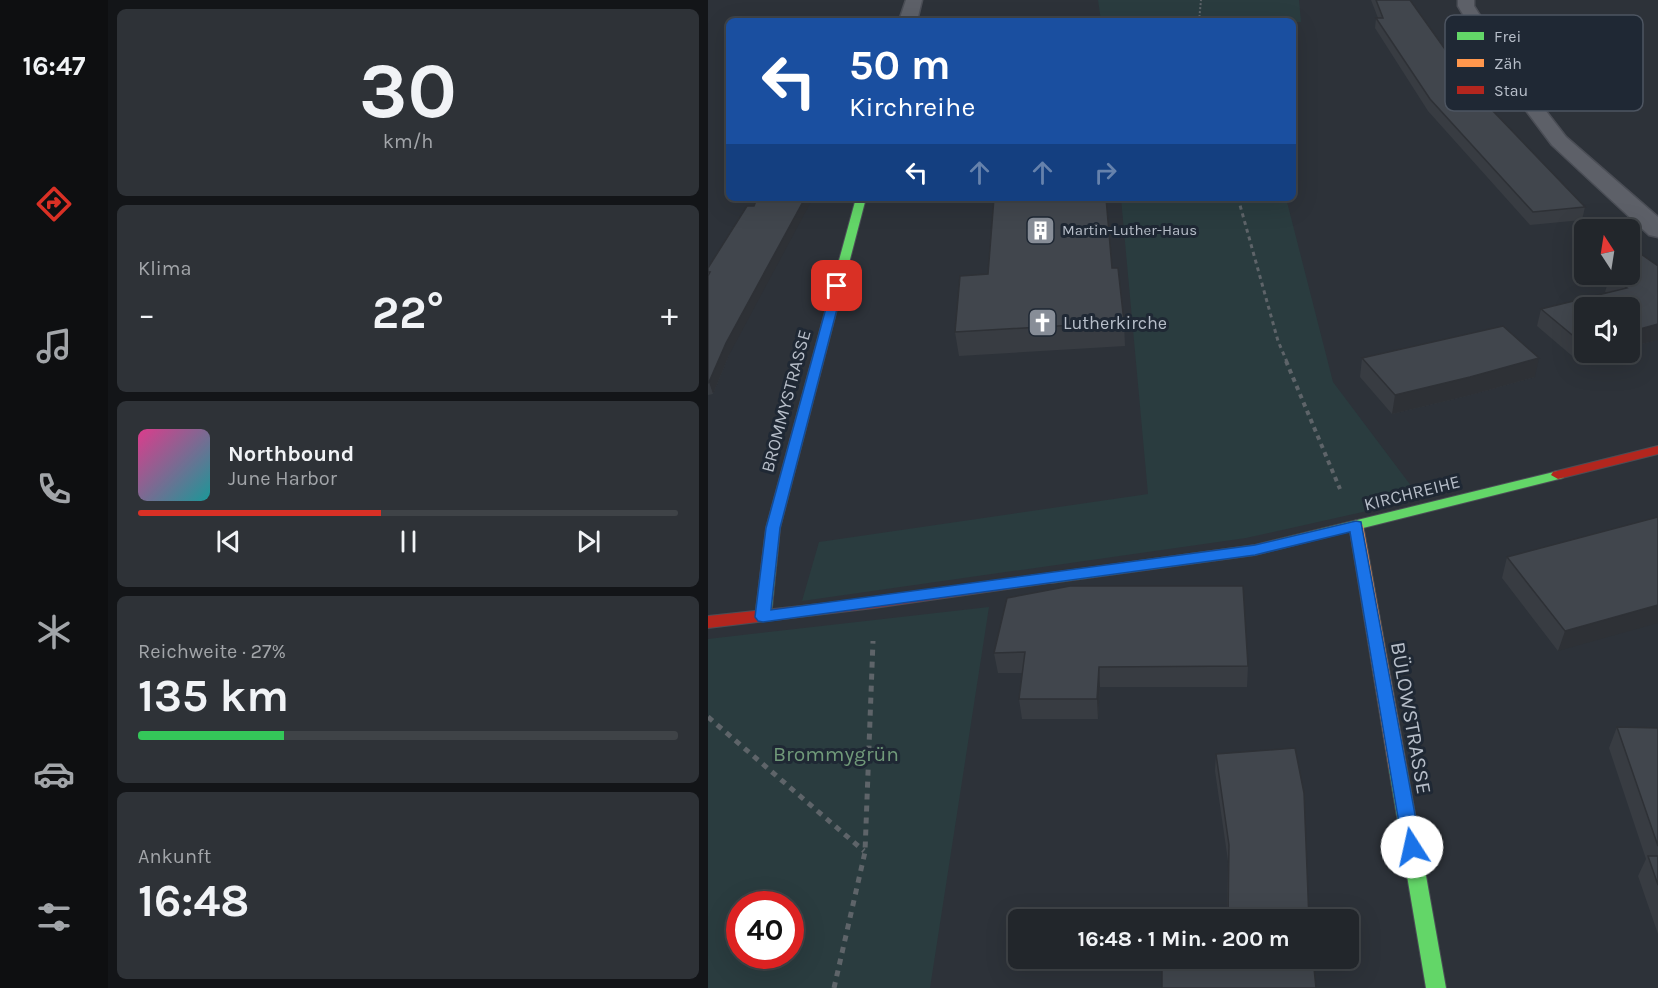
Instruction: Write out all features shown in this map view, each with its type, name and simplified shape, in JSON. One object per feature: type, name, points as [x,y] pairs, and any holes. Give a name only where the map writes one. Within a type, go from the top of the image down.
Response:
[{"type":"street","points":[[909,18],[914,0]]},
{"type":"street","points":[[1466,0],[1466,6],[1472,15]]},
{"type":"street","points":[[1536,111],[1559,141],[1658,230]]},
{"type":"street","name":"BROMMYSTRASSE","points":[[763,617],[773,528],[860,201]]},
{"type":"street","name":"KIRCHREIHE","points":[[708,622],[874,603],[1255,550],[1658,450]]},
{"type":"street","name":"BÜLOWSTRASSE","points":[[1356,525],[1436,988]]},
{"type":"path","points":[[1199,18],[1201,0]]},
{"type":"path","points":[[1239,201],[1278,341],[1323,453]]},
{"type":"path","points":[[834,988],[865,852],[874,603]]},
{"type":"path","points":[[708,717],[865,852]]},
{"type":"green space","points":[[1098,0],[1299,0],[1301,22],[1296,22],[1296,18],[1101,18]]},
{"type":"green space","points":[[1121,201],[1287,201],[1333,382],[1421,499],[1246,538],[802,601],[819,542],[1148,494]]},
{"type":"green space","name":"Brommygrün","points":[[989,607],[930,988],[708,988],[708,639]]},
{"type":"building","points":[[1376,0],[1410,0],[1445,49],[1445,111],[1493,111],[1585,207],[1533,212],[1430,99],[1376,18],[1383,18]]},
{"type":"building","points":[[756,201],[803,201],[726,343],[708,383],[708,276],[710,272],[708,268],[747,206],[754,206]]},
{"type":"building","points":[[994,201],[1106,201],[1112,268],[1118,268],[1124,322],[955,332],[960,276],[988,274]]},
{"type":"building","points":[[1640,253],[1658,266],[1658,324],[1640,329],[1640,297],[1590,297],[1627,288],[1623,285],[1640,285]]},
{"type":"building","points":[[1574,301],[1574,336],[1541,309]]},
{"type":"building","points":[[1503,326],[1539,358],[1395,395],[1362,358]]},
{"type":"building","points":[[1658,517],[1658,605],[1565,631],[1507,557]]},
{"type":"building","points":[[1070,586],[1243,586],[1248,666],[1099,667],[1097,699],[1019,699],[1025,652],[994,653],[1007,598]]},
{"type":"building","points":[[1617,727],[1658,728],[1658,846]]},
{"type":"building","points":[[1295,748],[1304,793],[1309,909],[1228,909],[1229,845],[1216,754]]},
{"type":"building","points":[[1648,856],[1658,856],[1658,885]]},
{"type":"building","points":[[1162,969],[1314,969],[1316,988],[1162,988]]},
{"type":"traffic: fast","points":[[763,617],[773,528],[860,201]]},
{"type":"traffic: fast","points":[[1051,578],[1255,550],[1558,475]]},
{"type":"traffic: fast","points":[[1398,769],[1436,988]]},
{"type":"traffic: slow","points":[[1356,525],[1398,769]]},
{"type":"traffic: jam","points":[[1558,475],[1658,450]]},
{"type":"traffic: jam","points":[[708,622],[874,603],[1051,578]]},
{"type":"place","name":"Martin-Luther-Haus","points":[[1041,230]]},
{"type":"place","name":"Lutherkirche","points":[[1042,323]]},
{"type":"route","points":[[837,286],[773,528],[763,617],[1255,550],[1356,525],[1412,847]]}]
